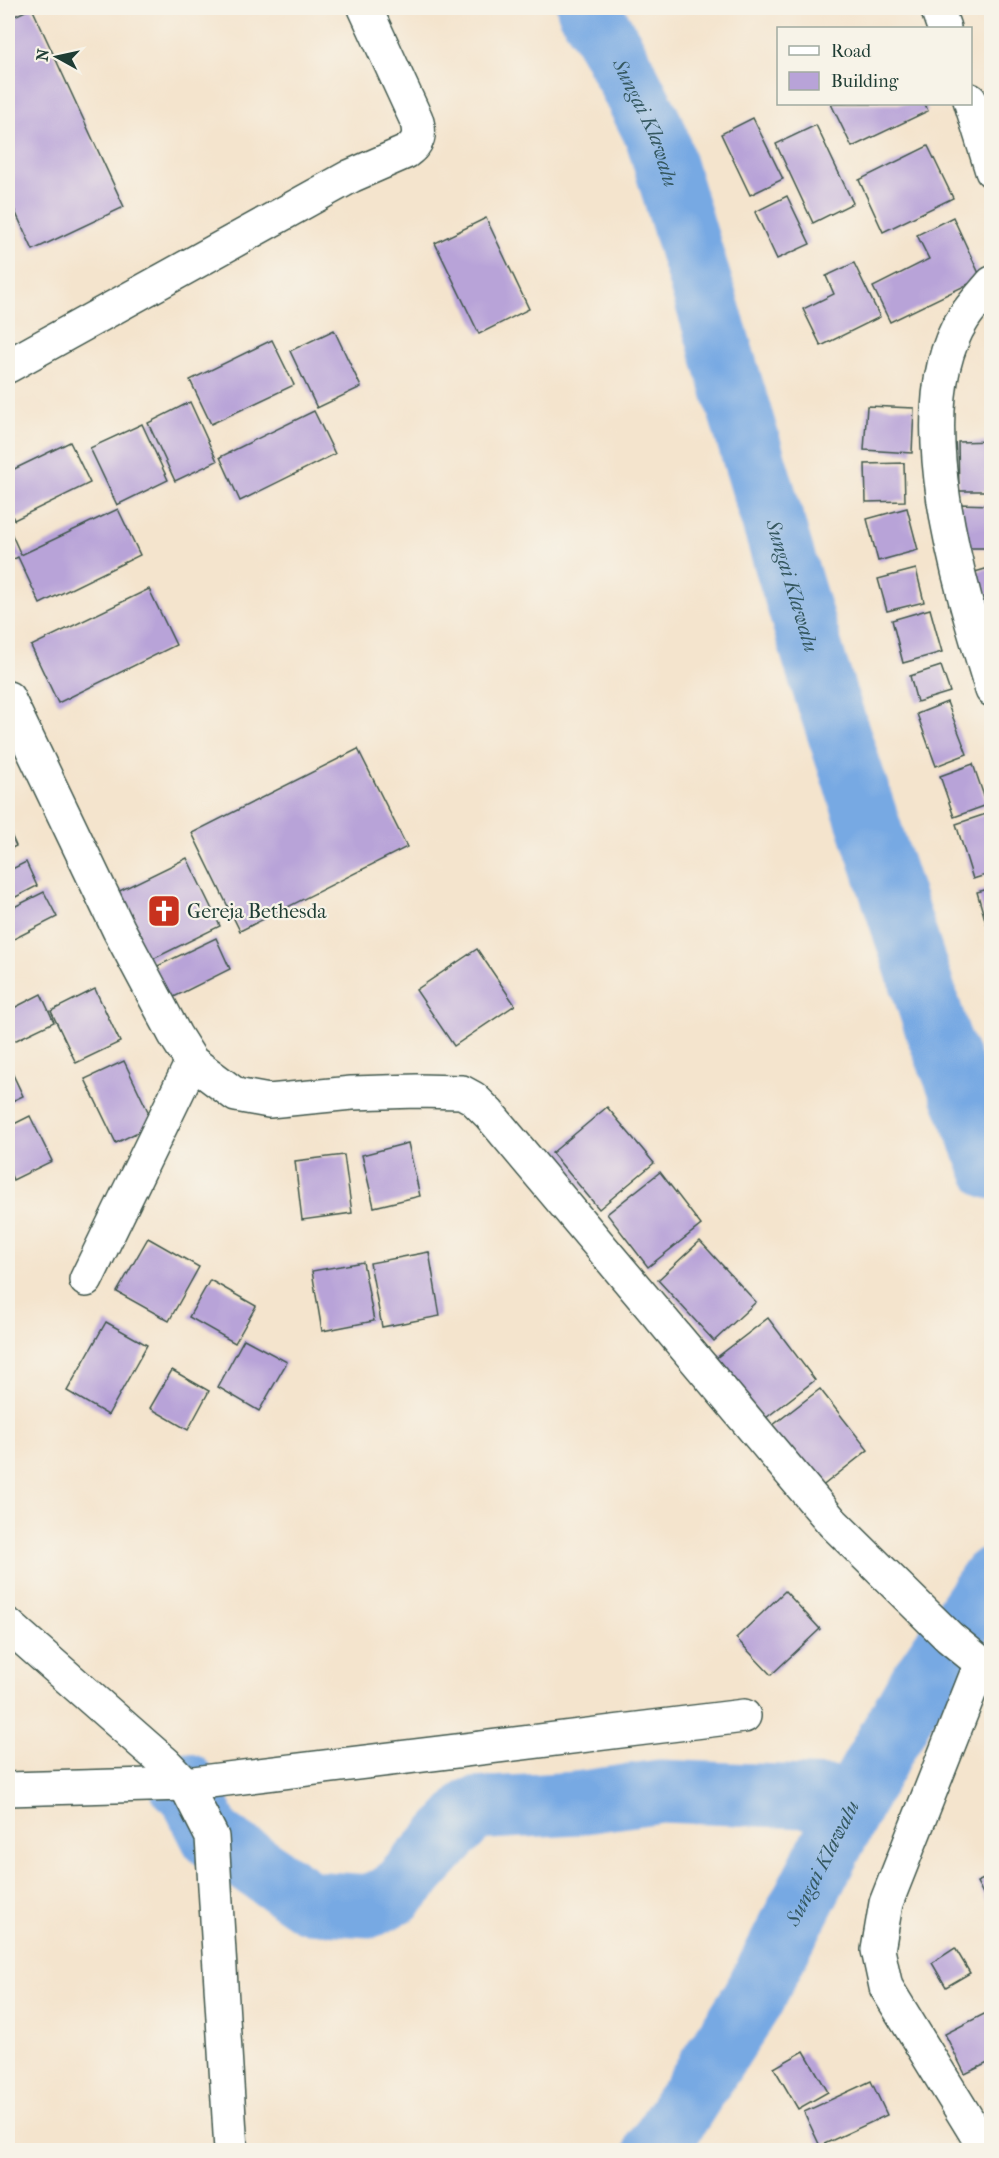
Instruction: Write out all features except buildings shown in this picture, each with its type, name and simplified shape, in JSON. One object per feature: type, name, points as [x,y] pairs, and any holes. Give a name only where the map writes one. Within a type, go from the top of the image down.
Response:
[{"type":"street","points":[[8,366],[351,176],[414,147],[420,131],[416,119],[365,8]]},
{"type":"street","points":[[937,8],[944,27]]},
{"type":"street","points":[[972,105],[992,171]]},
{"type":"street","points":[[992,283],[962,320],[947,354],[939,393],[938,449],[950,539],[992,690]]},
{"type":"street","points":[[8,698],[119,930],[175,1035],[192,1062],[236,1095],[269,1101],[352,1093],[417,1091],[462,1092],[473,1098],[833,1523],[972,1657],[886,1903],[878,1950],[886,1987],[986,2151]]},
{"type":"street","points":[[86,1280],[192,1062]]},
{"type":"street","points":[[8,1625],[165,1763],[185,1784],[212,1837],[231,2151]]},
{"type":"street","points":[[8,1789],[185,1784],[744,1716]]},
{"type":"waterway","name":"Sungai Klawalu","points":[[588,8],[613,50],[656,135],[818,671],[939,1037],[992,1168]]},
{"type":"waterway","name":"Sungai Klawalu","points":[[656,2150],[753,1999],[855,1799],[919,1685],[992,1578]]},
{"type":"waterway","points":[[180,1784],[185,1784],[212,1837],[309,1902],[370,1906],[395,1894],[473,1809],[577,1803],[660,1791],[855,1799]]},
{"type":"place","name":"Gereja Bethesda","points":[[164,911]]}]
